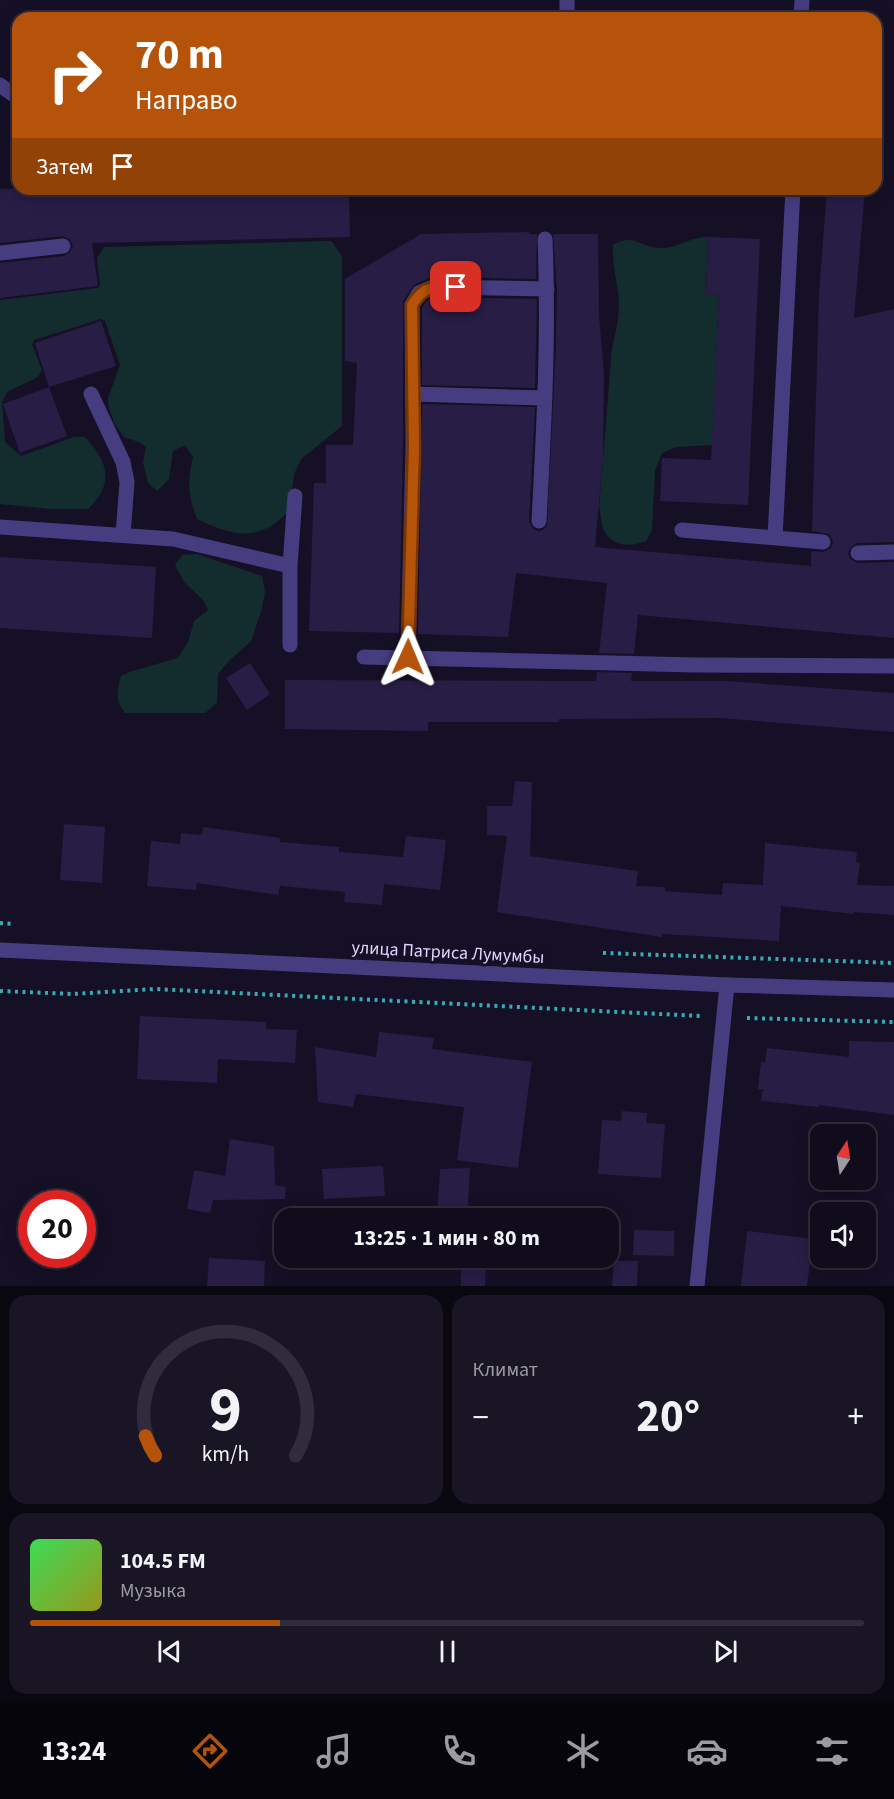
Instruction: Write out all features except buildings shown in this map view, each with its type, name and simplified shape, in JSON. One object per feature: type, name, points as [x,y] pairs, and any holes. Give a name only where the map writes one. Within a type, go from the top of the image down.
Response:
[{"type":"street","points":[[775,538],[793,195]]},
{"type":"street","points":[[539,521],[547,289],[544,239]]},
{"type":"street","points":[[0,253],[63,246]]},
{"type":"street","points":[[408,657],[413,394],[412,305],[419,293],[433,287],[547,289]]},
{"type":"street","points":[[91,394],[123,462],[127,482],[123,535]]},
{"type":"street","points":[[413,394],[545,398]]},
{"type":"street","points":[[290,645],[290,566],[295,496]]},
{"type":"street","points":[[0,526],[173,538],[290,566]]},
{"type":"street","points":[[682,530],[823,542]]},
{"type":"street","points":[[858,553],[894,552]]},
{"type":"street","points":[[364,657],[696,665],[894,666]]},
{"type":"street","name":"улица Патриса Лумумбы","points":[[0,950],[727,985],[894,990]]},
{"type":"street","points":[[697,1286],[727,985]]},
{"type":"path","points":[[0,923],[24,925]]},
{"type":"path","points":[[602,952],[894,963]]},
{"type":"path","points":[[0,991],[72,994],[155,989],[723,1017],[894,1022]]},
{"type":"green space","points":[[708,237],[706,295],[719,296],[712,445],[676,447],[662,453],[655,471],[652,530],[646,541],[628,545],[617,543],[604,531],[599,507],[612,349],[619,306],[613,245],[630,240],[652,247],[665,248]]},
{"type":"green space","points":[[331,241],[342,256],[342,426],[301,459],[295,472],[287,513],[270,527],[258,532],[240,533],[223,530],[197,519],[189,488],[193,457],[185,445],[173,451],[169,479],[157,491],[148,483],[143,462],[146,447],[124,437],[114,423],[109,408],[108,398],[120,365],[105,321],[101,319],[34,340],[32,345],[42,370],[38,377],[7,392],[2,402],[5,442],[21,456],[74,437],[85,437],[103,464],[105,481],[102,490],[88,509],[51,509],[0,504],[0,300],[98,288],[100,285],[97,258],[104,247]]},
{"type":"green space","points":[[197,554],[262,576],[265,592],[251,641],[218,674],[217,703],[205,713],[125,713],[118,695],[121,676],[178,658],[188,642],[194,621],[208,610],[203,600],[184,582],[175,565],[182,555]]},
{"type":"route","points":[[408,657],[414,447],[412,305],[419,293],[433,287],[456,287]]}]
